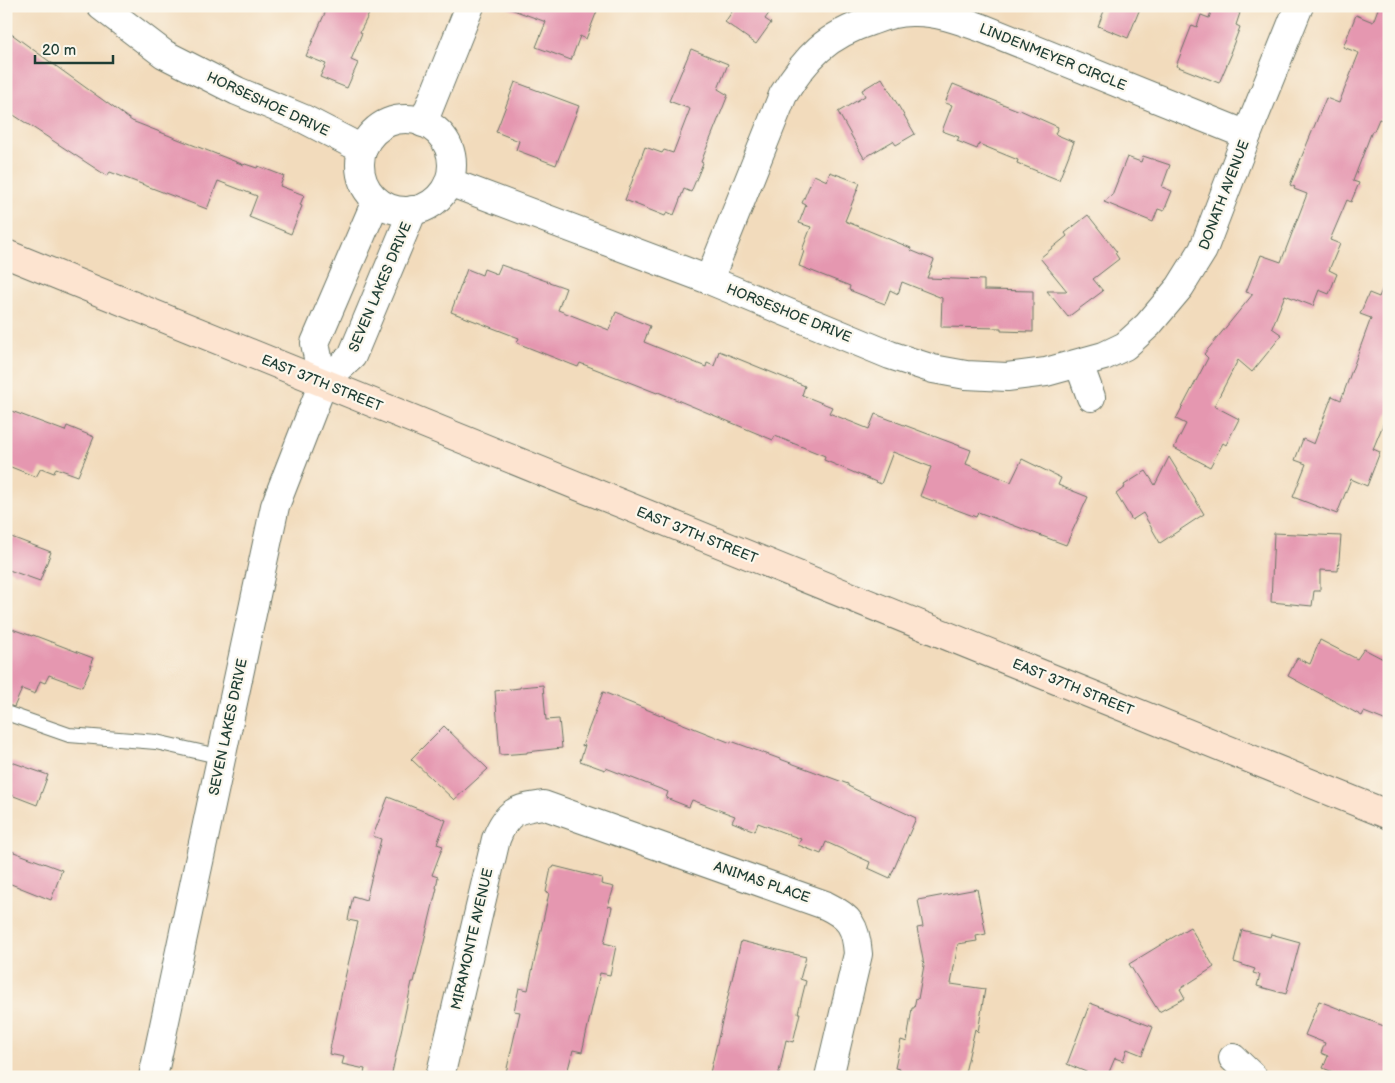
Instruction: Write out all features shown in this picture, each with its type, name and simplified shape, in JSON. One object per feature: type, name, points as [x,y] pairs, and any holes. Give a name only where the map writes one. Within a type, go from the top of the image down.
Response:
[{"type":"main road","name":"EAST 37TH STREET","points":[[6,254],[1389,815]]},
{"type":"street","name":"HORSESHOE DRIVE","points":[[101,6],[164,54],[237,91],[304,119],[362,149]]},
{"type":"street","points":[[424,123],[470,6]]},
{"type":"street","name":"DONATH AVENUE","points":[[1079,364],[1104,356],[1125,346],[1148,325],[1180,287],[1203,250],[1247,135],[1300,6]]},
{"type":"street","name":"LINDENMEYER CIRCLE","points":[[709,280],[783,95],[796,73],[831,38],[857,25],[884,16],[912,12],[946,16],[982,28],[1247,135]]},
{"type":"street","points":[[409,120],[424,123],[435,130],[445,141],[450,154],[452,168],[449,182],[442,194],[430,204],[417,210],[403,211],[389,208],[376,201],[367,190],[361,177],[359,163],[362,149],[370,136],[381,127],[394,121],[409,120]]},
{"type":"street","name":"HORSESHOE DRIVE","points":[[449,182],[709,280],[890,355],[933,369],[966,375],[1007,377],[1046,372],[1079,364]]},
{"type":"street","points":[[323,383],[316,343],[376,201]]},
{"type":"street","name":"SEVEN LAKES DRIVE","points":[[153,1077],[275,506],[323,383],[352,356],[413,210]]},
{"type":"street","points":[[1079,364],[1092,397]]},
{"type":"street","name":"ANIMAS PLACE","points":[[519,809],[543,805],[826,904],[841,913],[851,925],[857,938],[858,954],[829,1077]]},
{"type":"street","name":"MIRAMONTE AVENUE","points":[[440,1077],[496,839],[509,816],[519,809]]},
{"type":"street","points":[[1233,1058],[1253,1077]]},
{"type":"lane","points":[[6,713],[69,735],[156,742],[222,756]]},
{"type":"building","points":[[328,6],[373,6],[360,32],[362,33],[351,60],[358,63],[347,88],[320,77],[326,64],[306,56]]},
{"type":"building","points":[[509,6],[599,6],[586,39],[580,36],[571,60],[536,47],[546,22],[508,8]]},
{"type":"building","points":[[736,6],[774,6],[765,19],[771,23],[756,44],[725,22]]},
{"type":"building","points":[[1106,6],[1141,6],[1128,38],[1098,26]]},
{"type":"building","points":[[1213,6],[1222,6],[1240,13],[1236,25],[1240,27],[1230,53],[1232,53],[1219,83],[1176,66],[1192,25],[1197,27],[1201,15],[1209,18]]},
{"type":"building","points":[[1379,6],[1389,6],[1389,122],[1379,119],[1374,131],[1372,131],[1353,181],[1359,183],[1351,202],[1347,200],[1330,240],[1340,244],[1329,270],[1337,274],[1329,294],[1319,290],[1313,306],[1285,295],[1272,328],[1282,335],[1252,372],[1238,360],[1214,406],[1239,419],[1226,445],[1223,443],[1210,467],[1174,448],[1186,424],[1176,419],[1208,358],[1204,354],[1253,294],[1246,292],[1261,255],[1281,262],[1307,194],[1294,189],[1295,187],[1290,185],[1326,98],[1339,103],[1359,53],[1343,47],[1356,15],[1373,22]]},
{"type":"building","points":[[6,30],[132,121],[244,165],[257,168],[258,166],[284,176],[280,186],[304,195],[300,205],[302,206],[291,234],[249,217],[257,196],[218,181],[207,209],[110,172],[107,176],[6,110]]},
{"type":"building","points":[[691,49],[728,64],[718,89],[728,95],[691,192],[684,189],[674,215],[667,212],[665,216],[625,200],[645,147],[662,153],[664,150],[673,153],[690,109],[669,101]]},
{"type":"building","points":[[882,78],[915,134],[896,145],[893,141],[864,158],[838,112],[865,96],[862,90]]},
{"type":"building","points":[[515,82],[579,106],[556,165],[516,150],[519,141],[496,132]]},
{"type":"building","points":[[953,84],[1058,127],[1055,134],[1074,142],[1059,180],[1017,163],[1018,160],[979,144],[977,149],[957,141],[959,137],[942,131],[952,105],[945,103]]},
{"type":"building","points":[[1143,156],[1170,165],[1162,187],[1172,191],[1164,211],[1158,209],[1153,222],[1104,202],[1112,195],[1127,157],[1141,162]]},
{"type":"building","points":[[830,172],[860,183],[845,221],[911,248],[910,250],[934,260],[927,278],[984,280],[984,290],[1033,291],[1033,332],[1001,331],[1001,328],[941,327],[942,298],[902,282],[898,294],[890,290],[885,304],[849,290],[850,286],[799,266],[804,251],[802,250],[811,227],[799,223],[806,205],[802,203],[814,175],[827,181]]},
{"type":"building","points":[[1088,215],[1117,252],[1115,253],[1119,259],[1093,279],[1103,291],[1068,317],[1047,291],[1067,291],[1040,258],[1067,236],[1065,233]]},
{"type":"building","points":[[501,265],[566,288],[558,310],[609,330],[616,312],[650,326],[644,342],[706,367],[707,363],[714,366],[719,351],[805,386],[802,395],[832,407],[829,413],[869,429],[875,414],[971,450],[966,464],[1011,482],[1022,459],[1061,478],[1058,485],[1088,497],[1066,545],[978,512],[976,517],[920,496],[931,467],[893,452],[881,484],[824,460],[825,456],[775,436],[773,440],[658,392],[580,363],[578,367],[517,343],[519,338],[451,312],[467,269],[482,275],[484,269],[497,274]]},
{"type":"building","points":[[1388,276],[1389,410],[1373,449],[1380,452],[1367,486],[1351,479],[1337,514],[1293,497],[1306,464],[1295,460],[1303,439],[1314,444],[1332,396],[1341,400],[1371,318],[1360,314],[1369,293],[1379,297]]},
{"type":"building","points":[[6,409],[65,431],[67,426],[94,437],[78,476],[56,468],[54,473],[41,468],[36,477],[6,465]]},
{"type":"building","points":[[1169,457],[1204,514],[1160,543],[1143,513],[1132,520],[1116,494],[1125,487],[1124,485],[1146,471],[1155,485]]},
{"type":"building","points":[[1274,533],[1341,536],[1338,571],[1320,570],[1320,591],[1314,591],[1312,606],[1271,602]]},
{"type":"building","points":[[6,535],[51,552],[40,581],[6,569]]},
{"type":"building","points":[[12,629],[93,658],[90,665],[92,665],[82,687],[49,675],[45,683],[40,681],[35,694],[22,689],[14,707],[6,704],[6,644]]},
{"type":"building","points":[[1320,640],[1357,659],[1364,649],[1389,662],[1389,722],[1364,712],[1362,716],[1288,676],[1297,658],[1310,664]]},
{"type":"building","points":[[543,685],[546,720],[559,719],[562,748],[500,755],[495,691]]},
{"type":"building","points":[[603,692],[731,743],[731,741],[848,784],[848,786],[916,818],[890,878],[868,868],[870,862],[826,842],[821,854],[798,845],[801,839],[758,823],[755,831],[732,822],[735,816],[692,800],[689,807],[666,798],[668,792],[606,768],[605,770],[580,761],[585,745],[582,746]]},
{"type":"building","points":[[444,726],[488,769],[454,800],[411,759]]},
{"type":"building","points":[[6,760],[48,775],[37,805],[6,793]]},
{"type":"building","points":[[388,797],[446,820],[437,844],[443,846],[432,875],[438,877],[437,888],[414,982],[412,982],[391,1077],[363,1077],[365,1069],[342,1064],[344,1057],[329,1054],[358,922],[348,920],[353,896],[366,900],[381,839],[373,836]]},
{"type":"building","points":[[6,849],[62,870],[51,900],[6,882]]},
{"type":"building","points":[[554,866],[602,878],[601,884],[614,887],[608,906],[612,907],[604,943],[616,946],[610,975],[600,973],[582,1052],[573,1050],[566,1077],[505,1077],[520,1012],[514,1011],[519,988],[528,990],[549,893],[546,892],[551,868]]},
{"type":"building","points":[[977,889],[986,934],[976,936],[977,941],[958,944],[951,984],[985,989],[978,1032],[975,1029],[964,1077],[898,1077],[900,1069],[895,1068],[901,1040],[907,1042],[912,1008],[914,1008],[916,998],[918,999],[924,965],[917,928],[923,927],[918,900]]},
{"type":"building","points":[[1190,927],[1214,967],[1180,989],[1185,998],[1159,1012],[1129,964]]},
{"type":"building","points":[[1242,930],[1270,937],[1271,934],[1300,942],[1286,994],[1257,986],[1260,975],[1253,973],[1255,969],[1234,962]]},
{"type":"building","points":[[741,941],[806,957],[800,979],[806,981],[798,1013],[800,1013],[793,1042],[786,1040],[778,1077],[709,1077]]},
{"type":"building","points":[[1319,1001],[1389,1028],[1389,1077],[1345,1077],[1323,1068],[1328,1056],[1321,1053],[1325,1043],[1305,1035]]},
{"type":"building","points":[[1090,1003],[1153,1027],[1142,1055],[1127,1049],[1123,1061],[1115,1058],[1107,1077],[1098,1077],[1067,1064]]}]
